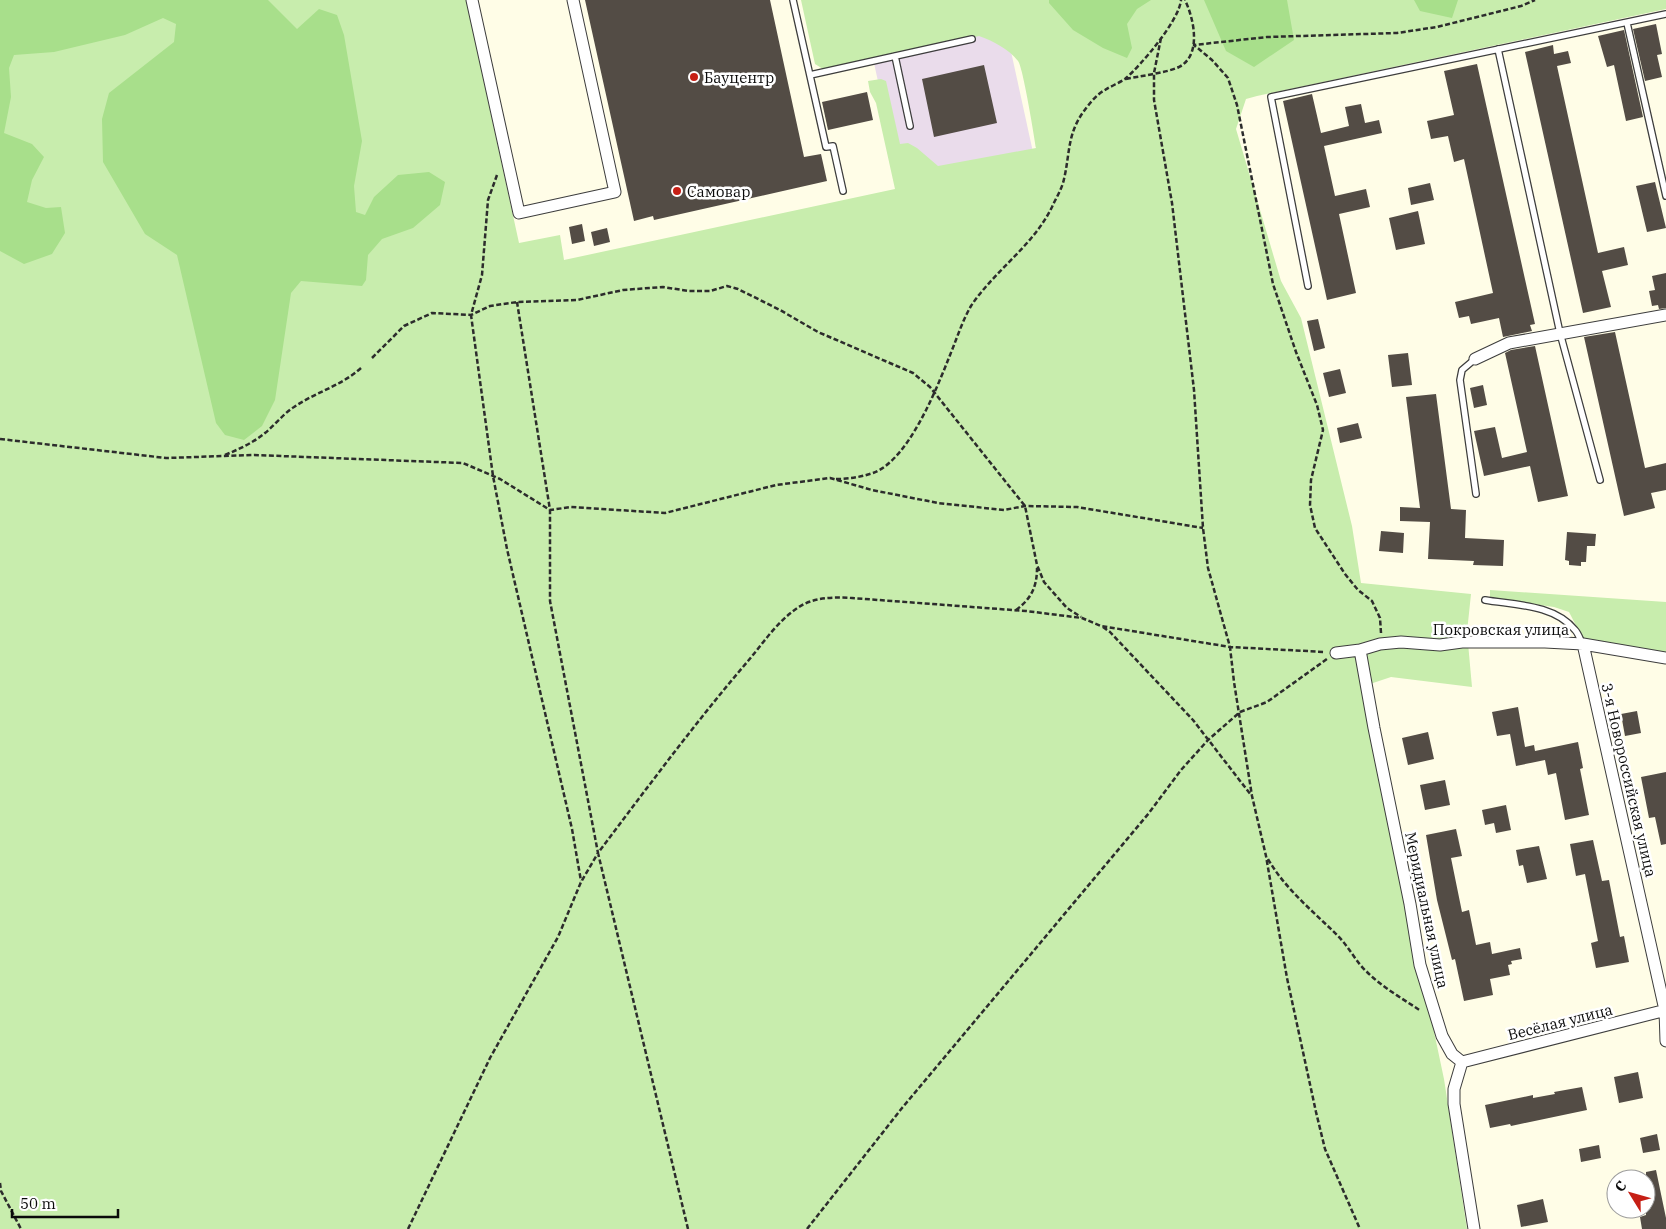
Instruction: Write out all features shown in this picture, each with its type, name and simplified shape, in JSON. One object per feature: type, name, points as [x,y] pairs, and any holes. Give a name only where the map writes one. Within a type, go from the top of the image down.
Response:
[{"type":"street","points":[[472,0],[519,213],[616,192],[573,0]]},
{"type":"street","points":[[1475,359],[1509,343],[1666,315]]},
{"type":"street","name":"Покровская улица","points":[[1336,653],[1360,650],[1380,644],[1402,642],[1440,645],[1462,642],[1545,642],[1583,644],[1666,658]]},
{"type":"street","name":"3-я Новороссийская улица","points":[[1583,644],[1666,1010],[1666,1041]]},
{"type":"street","name":"Меридиальная улица","points":[[1360,650],[1410,904],[1420,965],[1442,1036],[1452,1054],[1462,1062]]},
{"type":"street","name":"Весёлая улица","points":[[1462,1062],[1666,1010]]},
{"type":"street","points":[[1462,1062],[1454,1089],[1454,1104],[1474,1229]]},
{"type":"lane","points":[[793,0],[826,147],[833,146],[843,191]]},
{"type":"lane","points":[[1308,286],[1271,97],[1666,14]]},
{"type":"lane","points":[[1627,22],[1666,196]]},
{"type":"lane","points":[[810,75],[972,39]]},
{"type":"lane","points":[[1498,50],[1560,333],[1600,480]]},
{"type":"lane","points":[[895,56],[910,126]]},
{"type":"lane","points":[[1475,359],[1462,370],[1460,380],[1476,494]]},
{"type":"lane","points":[[1485,600],[1545,610],[1563,619],[1575,629],[1583,644]]},
{"type":"path","points":[[1124,79],[1161,38],[1180,9],[1180,0]]},
{"type":"path","points":[[0,439],[166,458],[254,455],[463,463],[493,476],[550,510],[571,507],[665,513],[776,485],[830,478],[849,479],[875,472],[898,455],[911,437],[935,393],[970,308],[981,292],[1010,262],[1038,228],[1050,210],[1064,181],[1069,140],[1083,112],[1102,91],[1124,79],[1178,67],[1188,59],[1194,45],[1194,29],[1185,0]]},
{"type":"path","points":[[1194,45],[1267,37],[1397,33],[1437,27],[1521,6],[1534,0]]},
{"type":"path","points":[[1161,38],[1154,73],[1154,100],[1172,203],[1194,390],[1203,528],[1208,568],[1230,647],[1252,796],[1266,856],[1287,978],[1325,1150],[1360,1229]]},
{"type":"path","points":[[1194,45],[1212,60],[1228,78],[1237,105],[1273,284],[1296,352],[1317,405],[1324,430],[1311,480],[1310,505],[1315,528],[1345,574],[1358,590],[1372,601],[1380,618],[1382,635],[1380,644]]},
{"type":"path","points":[[500,168],[488,200],[482,275],[471,315],[493,476],[572,829],[581,882]]},
{"type":"path","points":[[372,358],[404,326],[432,313],[471,315],[490,306],[517,302],[577,300],[623,290],[662,287],[688,291],[710,291],[727,286],[738,289],[780,310],[818,332],[913,373],[935,393],[1025,506],[1037,565],[1044,582],[1057,599],[1082,618],[1110,632],[1166,690],[1252,796]]},
{"type":"path","points":[[517,302],[550,510],[550,601],[598,853],[688,1229]]},
{"type":"path","points":[[221,456],[242,448],[266,433],[293,407],[333,387],[361,368]]},
{"type":"path","points":[[830,478],[872,490],[938,503],[1004,510],[1025,506],[1077,507],[1203,528]]},
{"type":"path","points":[[1014,611],[1024,604],[1033,593],[1037,580],[1037,565]]},
{"type":"path","points":[[408,1229],[490,1058],[558,937],[581,882],[598,853],[733,678],[786,616],[805,604],[837,597],[1082,618]]},
{"type":"path","points":[[1101,626],[1230,647],[1336,653]]},
{"type":"path","points":[[807,1229],[902,1108],[1149,813],[1180,770],[1208,740],[1240,712],[1267,702],[1336,653]]},
{"type":"path","points":[[1266,856],[1291,890],[1342,939],[1367,973],[1403,999],[1437,1020]]},
{"type":"path","points":[[0,1183],[1,1192],[21,1229]]},
{"type":"shaded area","points":[[1000,1],[1036,166],[903,196],[867,31]]},
{"type":"green space","points":[[0,0],[466,0],[519,243],[560,235],[564,260],[895,189],[876,103],[870,92],[868,81],[881,79],[886,81],[900,144],[908,143],[917,148],[938,166],[1036,148],[1020,66],[1010,53],[1000,46],[979,36],[823,69],[815,64],[801,0],[1666,0],[1666,9],[1246,99],[1236,129],[1281,281],[1301,318],[1352,526],[1361,583],[1471,594],[1467,632],[1472,687],[1391,677],[1361,687],[1444,1079],[1467,1229],[0,1229]]},
{"type":"green space","points":[[0,0],[268,0],[297,29],[319,9],[337,15],[344,35],[362,141],[354,186],[356,212],[365,215],[374,197],[398,175],[429,172],[445,182],[440,205],[413,228],[382,239],[368,255],[366,280],[362,286],[301,281],[291,293],[275,400],[262,426],[244,440],[225,435],[216,423],[177,255],[145,234],[103,162],[102,119],[109,93],[174,42],[176,24],[163,18],[125,35],[54,52],[14,55],[9,68],[11,97],[4,133],[32,144],[44,157],[32,180],[27,202],[46,208],[61,207],[65,233],[52,254],[24,264],[0,251]]},
{"type":"green space","points":[[1049,0],[1151,0],[1137,9],[1127,24],[1132,48],[1127,58],[1103,48],[1073,30],[1049,3]]},
{"type":"green space","points":[[1204,0],[1287,0],[1294,40],[1254,67],[1226,51]]},
{"type":"green space","points":[[1414,0],[1458,0],[1452,18],[1420,11]]},
{"type":"green space","points":[[1490,590],[1666,602],[1666,654],[1583,639],[1569,612],[1554,607],[1490,598]]},
{"type":"building","name":"Бауцентр","points":[[585,0],[770,0],[804,157],[821,154],[827,181],[654,220],[653,216],[634,221]]},
{"type":"building","points":[[1656,24],[1662,54],[1657,55],[1662,77],[1645,81],[1633,29]]},
{"type":"building","points":[[1624,30],[1643,117],[1626,121],[1614,65],[1607,67],[1598,36]]},
{"type":"building","points":[[1553,45],[1554,54],[1568,51],[1571,63],[1557,66],[1598,253],[1624,247],[1628,265],[1602,271],[1611,307],[1583,313],[1525,52]]},
{"type":"building","points":[[1477,64],[1535,324],[1530,325],[1532,331],[1503,337],[1499,318],[1471,324],[1469,316],[1459,318],[1455,302],[1493,293],[1464,159],[1454,162],[1448,136],[1431,139],[1427,121],[1454,115],[1444,71]]},
{"type":"building","points":[[984,65],[997,123],[934,137],[922,79]]},
{"type":"building","points":[[867,92],[873,120],[828,130],[822,102]]},
{"type":"building","points":[[1312,94],[1321,133],[1349,126],[1345,107],[1361,104],[1365,123],[1379,120],[1382,133],[1324,146],[1335,196],[1366,189],[1370,207],[1339,214],[1356,293],[1327,300],[1283,101]]},
{"type":"building","points":[[1655,182],[1666,228],[1647,232],[1636,186]]},
{"type":"building","points":[[1430,183],[1434,200],[1411,205],[1408,188]]},
{"type":"building","points":[[1418,211],[1425,244],[1396,250],[1389,218]]},
{"type":"building","points":[[582,224],[585,241],[572,244],[569,227]]},
{"type":"building","points":[[607,228],[610,242],[594,246],[591,232]]},
{"type":"building","points":[[1666,273],[1666,308],[1659,309],[1658,305],[1652,306],[1649,291],[1655,290],[1652,276]]},
{"type":"building","points":[[1318,319],[1325,348],[1314,351],[1307,321]]},
{"type":"building","points":[[1615,332],[1645,468],[1666,463],[1666,490],[1651,493],[1655,508],[1624,516],[1584,337]]},
{"type":"building","points":[[1535,346],[1568,496],[1538,502],[1530,466],[1484,476],[1474,431],[1495,427],[1502,458],[1527,452],[1505,353],[1511,350]]},
{"type":"building","points":[[1408,353],[1412,385],[1392,387],[1388,355]]},
{"type":"building","points":[[1340,369],[1346,393],[1329,397],[1323,373]]},
{"type":"building","points":[[1483,385],[1487,405],[1474,408],[1470,388]]},
{"type":"building","points":[[1436,394],[1451,509],[1466,510],[1465,538],[1504,540],[1503,566],[1473,565],[1474,561],[1428,559],[1430,522],[1400,521],[1400,507],[1420,508],[1406,397]]},
{"type":"building","points":[[1358,423],[1362,438],[1340,443],[1337,428]]},
{"type":"building","points":[[1381,531],[1404,533],[1403,553],[1379,551]]},
{"type":"building","points":[[1567,532],[1596,534],[1595,546],[1587,546],[1586,562],[1581,562],[1581,566],[1569,565],[1569,561],[1565,560]]},
{"type":"building","points":[[1518,707],[1525,747],[1534,745],[1535,751],[1578,742],[1583,768],[1580,769],[1589,815],[1565,820],[1556,773],[1548,775],[1545,760],[1516,766],[1510,734],[1497,736],[1492,712]]},
{"type":"building","points":[[1637,711],[1641,733],[1625,736],[1621,714]]},
{"type":"building","points":[[1428,732],[1434,759],[1408,765],[1402,738]]},
{"type":"building","points":[[1666,772],[1666,844],[1661,845],[1655,817],[1649,818],[1641,777]]},
{"type":"building","points":[[1445,780],[1450,805],[1425,810],[1420,785]]},
{"type":"building","points":[[1506,805],[1511,830],[1496,833],[1494,823],[1485,825],[1482,810]]},
{"type":"building","points":[[1456,829],[1462,856],[1451,858],[1462,912],[1469,910],[1476,945],[1490,942],[1492,954],[1520,948],[1522,959],[1511,961],[1512,964],[1508,965],[1510,975],[1490,979],[1493,995],[1464,1001],[1455,959],[1452,960],[1437,900],[1426,835]]},
{"type":"building","points":[[1593,840],[1602,881],[1609,880],[1620,937],[1624,936],[1629,962],[1596,968],[1591,943],[1598,941],[1585,874],[1576,876],[1570,844]]},
{"type":"building","points":[[1539,846],[1547,879],[1527,883],[1523,865],[1519,866],[1516,850]]},
{"type":"building","points":[[1638,1072],[1643,1098],[1619,1103],[1614,1077]]},
{"type":"building","points":[[1582,1087],[1587,1110],[1511,1126],[1510,1124],[1490,1128],[1485,1105],[1533,1095],[1533,1098],[1555,1094],[1554,1092]]},
{"type":"building","points":[[1657,1134],[1660,1150],[1643,1153],[1640,1138]]},
{"type":"building","points":[[1599,1145],[1601,1158],[1581,1162],[1579,1149]]},
{"type":"building","points":[[1656,1170],[1666,1218],[1666,1229],[1642,1229],[1640,1219],[1656,1219]]},
{"type":"building","points":[[1543,1199],[1548,1222],[1521,1227],[1517,1205]]},
{"type":"place","name":"Бауцентр","points":[[694,77]]},
{"type":"place","name":"Самовар","points":[[677,191]]}]
